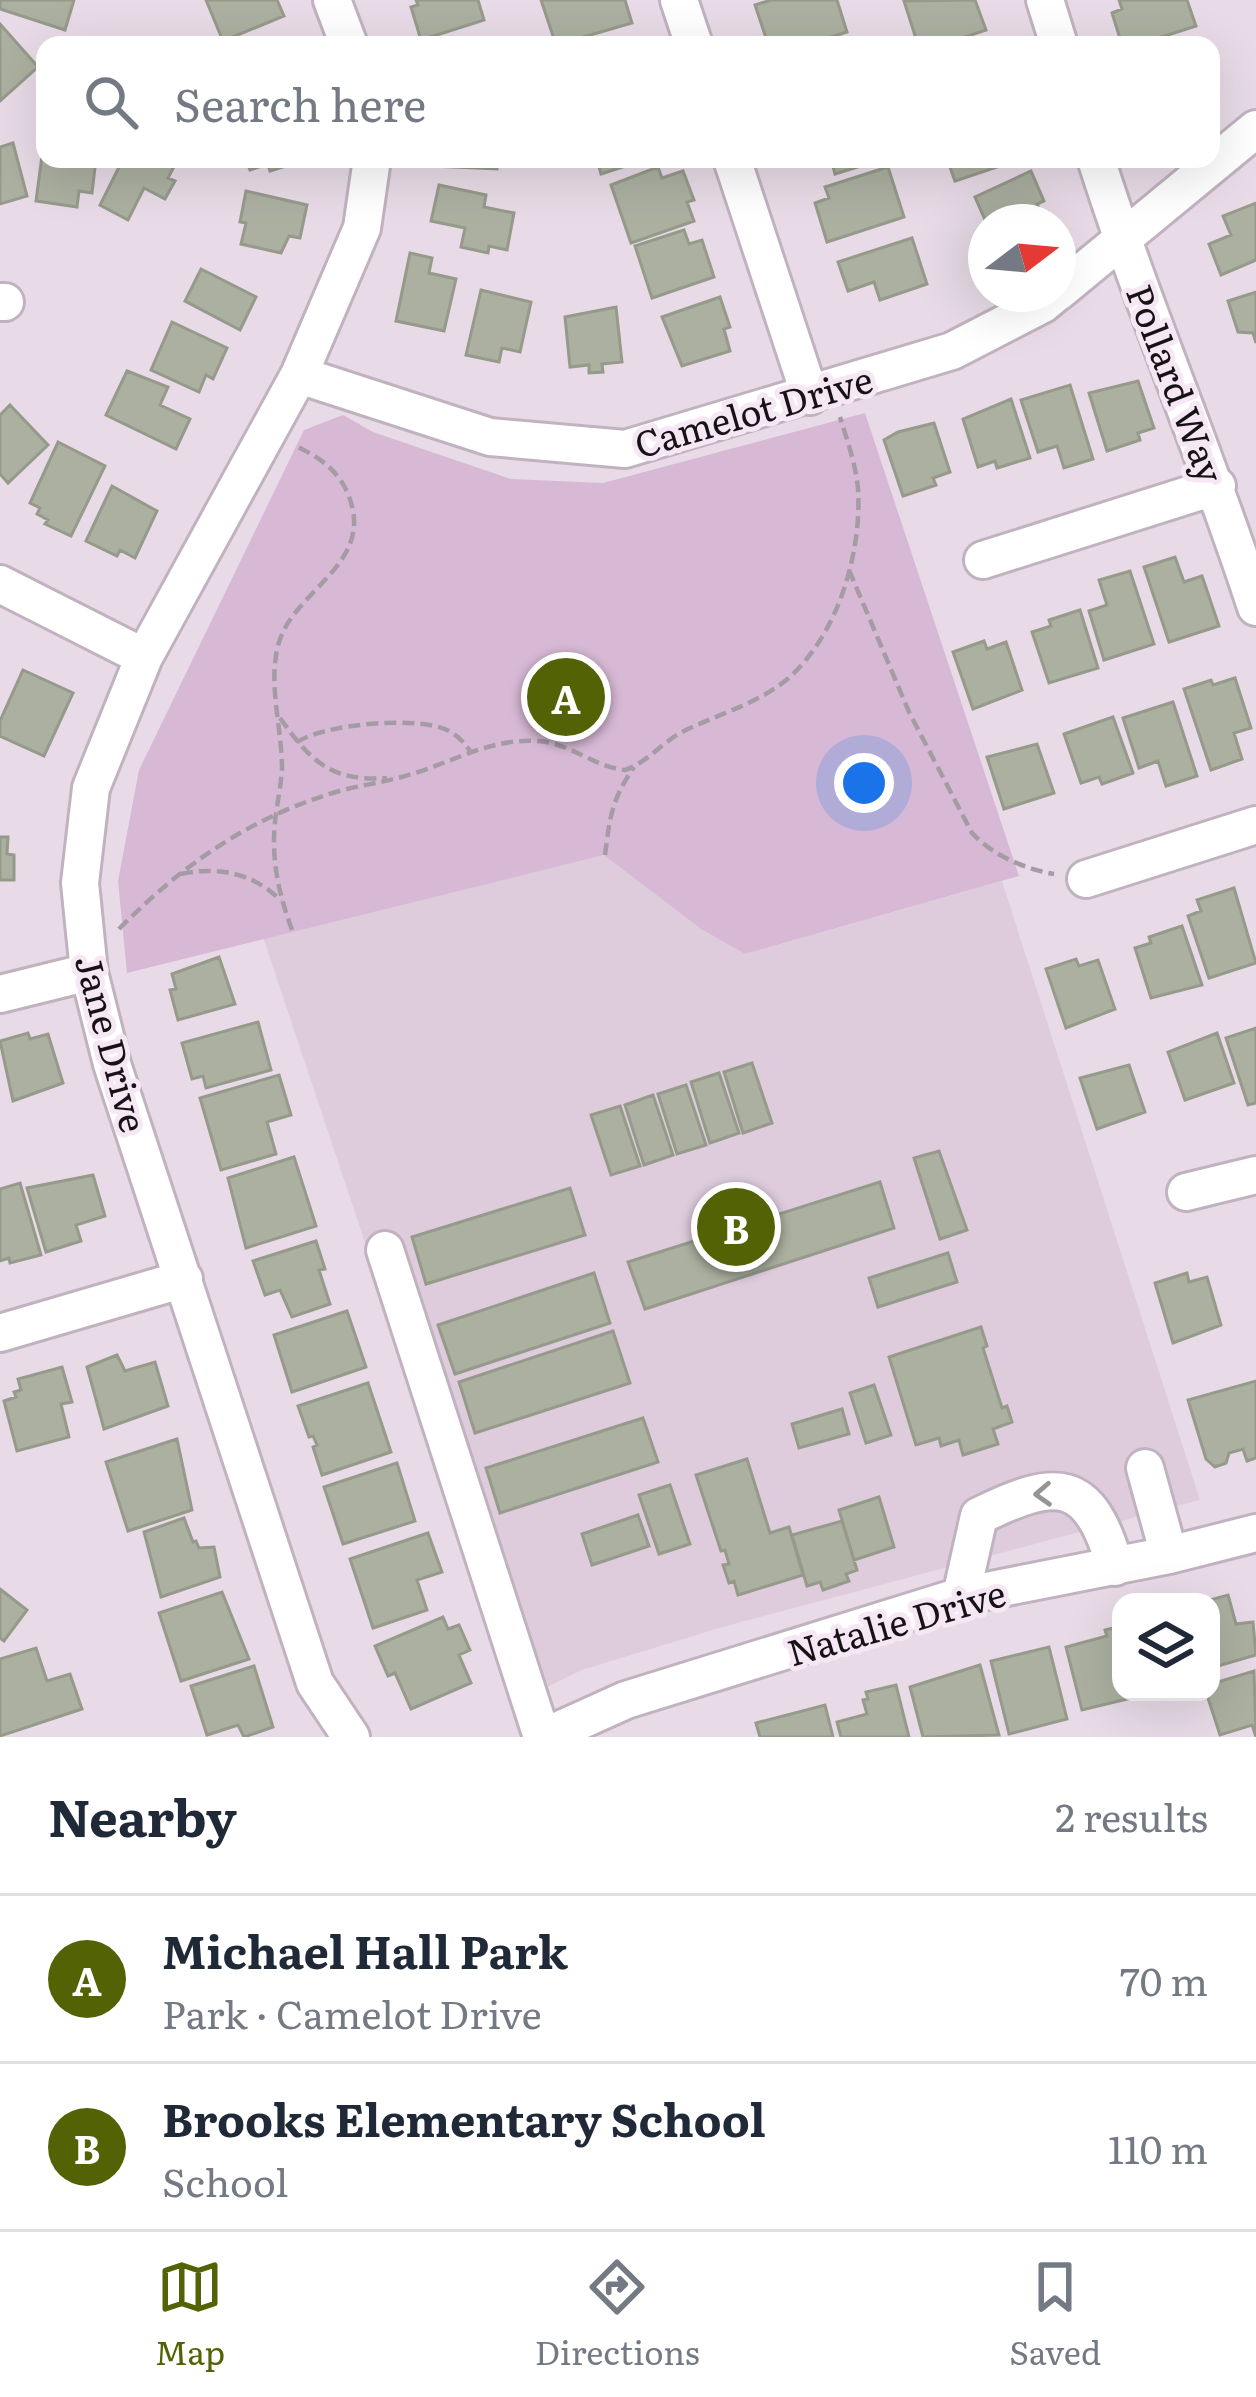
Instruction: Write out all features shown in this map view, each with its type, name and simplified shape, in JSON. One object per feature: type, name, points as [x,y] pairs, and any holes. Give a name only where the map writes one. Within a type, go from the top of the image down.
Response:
[{"type":"street","points":[[332,0],[346,36]]},
{"type":"street","points":[[680,0],[691,36]]},
{"type":"street","points":[[1045,0],[1056,36]]},
{"type":"street","name":"Camelot Drive","points":[[1220,158],[1256,129]]},
{"type":"street","name":"Jane Drive","points":[[351,1737],[315,1683],[112,1064],[89,972],[80,883],[91,788],[144,657],[299,375],[362,228],[371,168]]},
{"type":"street","points":[[735,168],[824,403]]},
{"type":"street","name":"Pollard Way","points":[[1099,168],[1121,238],[1217,486],[1256,608]]},
{"type":"street","name":"Camelot Drive","points":[[1076,277],[1208,168]]},
{"type":"street","name":"Camelot Drive","points":[[299,375],[490,436],[625,449],[824,403],[952,350],[1027,312]]},
{"type":"street","points":[[983,560],[1217,486]]},
{"type":"street","points":[[0,584],[144,657]]},
{"type":"street","points":[[1086,879],[1256,825]]},
{"type":"street","points":[[0,994],[89,972]]},
{"type":"street","points":[[1186,1192],[1256,1175]]},
{"type":"street","points":[[385,1250],[543,1737]]},
{"type":"street","points":[[0,1333],[184,1279]]},
{"type":"street","points":[[1145,1468],[1169,1556]]},
{"type":"street","points":[[961,1596],[979,1516],[1021,1495],[1052,1490],[1076,1496],[1103,1523],[1115,1567]]},
{"type":"street","name":"Natalie Drive","points":[[543,1737],[626,1700],[961,1596],[1169,1556],[1256,1533]]},
{"type":"path","points":[[605,855],[610,813],[634,767],[682,731],[787,680],[827,624],[849,570],[858,484],[824,403]]},
{"type":"path","points":[[292,930],[274,864],[282,770],[274,678],[282,631],[327,580],[354,538],[352,504],[344,484],[322,461],[296,446]]},
{"type":"path","points":[[849,570],[909,712],[972,833],[983,846],[1040,872],[1086,879]]},
{"type":"path","points":[[278,716],[320,767],[347,776],[405,777]]},
{"type":"path","points":[[297,742],[319,731],[420,723],[453,732],[470,751]]},
{"type":"path","points":[[111,937],[176,875],[224,841],[276,814],[344,790],[405,777],[506,742],[541,741],[613,769],[634,767]]},
{"type":"path","points":[[176,875],[223,870],[253,880],[282,902]]},
{"type":"shaded area","points":[[865,413],[1019,876],[745,954],[701,929],[604,855],[127,973],[118,881],[139,770],[304,430],[343,415],[373,432],[511,479],[603,483]]},
{"type":"shaded area","points":[[605,855],[701,929],[745,954],[1002,881],[1200,1500],[726,1626],[582,1670],[518,1701],[263,937]]},
{"type":"building","points":[[0,0],[74,0],[65,30],[0,9]]},
{"type":"building","points":[[206,0],[277,0],[284,16],[235,36],[221,36]]},
{"type":"building","points":[[416,0],[478,0],[484,20],[420,36],[411,7],[418,5]]},
{"type":"building","points":[[541,0],[625,0],[632,23],[587,36],[553,36]]},
{"type":"building","points":[[771,0],[837,0],[847,32],[765,36],[755,5]]},
{"type":"building","points":[[975,0],[986,30],[968,36],[915,36],[904,1]]},
{"type":"building","points":[[1119,0],[1187,0],[1196,26],[1165,36],[1119,36],[1112,13],[1122,9]]},
{"type":"building","points":[[0,24],[36,69],[0,101]]},
{"type":"building","points":[[13,143],[27,196],[0,204],[0,147]]},
{"type":"building","points":[[40,168],[95,168],[92,193],[79,191],[77,207],[36,201]]},
{"type":"building","points":[[118,168],[173,168],[168,178],[175,181],[165,199],[144,188],[128,220],[100,205]]},
{"type":"building","points":[[655,168],[662,178],[683,171],[694,200],[687,202],[694,221],[631,243],[611,185]]},
{"type":"building","points":[[888,168],[904,217],[827,242],[815,203],[829,198],[825,187]]},
{"type":"building","points":[[950,168],[994,168],[955,181]]},
{"type":"building","points":[[1031,171],[1044,201],[978,204],[975,197]]},
{"type":"building","points":[[439,185],[486,195],[484,207],[514,213],[507,250],[489,246],[488,253],[461,247],[465,228],[431,221]]},
{"type":"building","points":[[246,191],[307,205],[300,238],[289,236],[281,253],[241,244]]},
{"type":"building","points":[[1256,203],[1256,260],[1221,275],[1209,244],[1231,235],[1223,216]]},
{"type":"building","points":[[684,230],[689,244],[702,240],[714,277],[652,298],[635,246]]},
{"type":"building","points":[[912,238],[927,284],[880,300],[874,282],[848,291],[838,262]]},
{"type":"building","points":[[410,253],[432,258],[429,273],[456,279],[444,331],[396,321]]},
{"type":"building","points":[[201,269],[256,297],[240,330],[185,301]]},
{"type":"building","points":[[481,290],[531,302],[520,352],[502,348],[499,362],[466,355]]},
{"type":"building","points":[[1256,292],[1256,343],[1253,333],[1238,332],[1228,301]]},
{"type":"building","points":[[720,297],[730,327],[724,329],[730,351],[682,366],[662,317]]},
{"type":"building","points":[[616,307],[622,362],[602,364],[603,372],[589,373],[589,365],[570,367],[565,317]]},
{"type":"building","points":[[172,322],[227,348],[213,379],[206,375],[199,392],[151,370]]},
{"type":"building","points":[[127,371],[168,387],[160,405],[190,419],[176,449],[106,415]]},
{"type":"building","points":[[1138,381],[1154,428],[1138,433],[1140,440],[1107,451],[1089,393]]},
{"type":"building","points":[[1070,385],[1093,459],[1064,468],[1057,446],[1038,452],[1021,400]]},
{"type":"building","points":[[1011,399],[1030,458],[997,468],[995,461],[978,467],[963,419]]},
{"type":"building","points":[[10,405],[48,445],[8,483],[0,474],[0,415]]},
{"type":"building","points":[[934,423],[950,472],[933,478],[936,485],[903,496],[884,440]]},
{"type":"building","points":[[58,442],[105,466],[71,536],[45,524],[48,520],[37,514],[40,508],[30,503]]},
{"type":"building","points":[[112,486],[157,511],[135,558],[120,550],[117,556],[86,541]]},
{"type":"building","points":[[1175,557],[1184,582],[1202,576],[1219,626],[1169,642],[1144,567]]},
{"type":"building","points":[[1130,571],[1154,644],[1104,660],[1089,611],[1107,605],[1099,580]]},
{"type":"building","points":[[1080,610],[1098,668],[1049,683],[1032,632],[1051,626],[1049,620]]},
{"type":"building","points":[[984,641],[987,649],[1006,642],[1022,690],[973,709],[953,652]]},
{"type":"building","points":[[23,670],[73,693],[44,756],[0,736],[0,721]]},
{"type":"building","points":[[1235,678],[1251,728],[1234,733],[1242,759],[1211,770],[1184,689]]},
{"type":"building","points":[[1173,702],[1197,776],[1166,786],[1158,761],[1139,768],[1123,718]]},
{"type":"building","points":[[1113,717],[1133,773],[1102,784],[1099,777],[1081,783],[1064,734]]},
{"type":"building","points":[[1037,744],[1054,793],[1004,809],[987,757]]},
{"type":"building","points":[[0,837],[8,837],[7,854],[14,855],[14,880],[0,880]]},
{"type":"building","points":[[1234,888],[1256,963],[1209,978],[1188,916],[1201,911],[1197,900]]},
{"type":"building","points":[[1182,926],[1202,985],[1151,998],[1135,948],[1151,943],[1149,937]]},
{"type":"building","points":[[219,957],[235,1004],[178,1020],[170,990],[176,989],[172,974]]},
{"type":"building","points":[[1076,959],[1079,966],[1098,960],[1115,1009],[1066,1028],[1046,969]]},
{"type":"building","points":[[258,1022],[271,1070],[206,1088],[203,1076],[192,1079],[182,1043]]},
{"type":"building","points":[[1256,1028],[1256,1103],[1248,1105],[1226,1038]]},
{"type":"building","points":[[28,1033],[30,1039],[48,1034],[63,1083],[13,1101],[0,1041]]},
{"type":"building","points":[[1217,1033],[1234,1083],[1185,1100],[1168,1052]]},
{"type":"building","points":[[752,1063],[772,1123],[743,1133],[724,1072]]},
{"type":"building","points":[[1129,1065],[1145,1112],[1097,1129],[1080,1078]]},
{"type":"building","points":[[719,1073],[739,1133],[710,1143],[691,1082]]},
{"type":"building","points":[[279,1075],[291,1115],[267,1122],[276,1154],[221,1170],[200,1098]]},
{"type":"building","points":[[686,1085],[706,1145],[677,1154],[658,1094]]},
{"type":"building","points":[[653,1095],[673,1155],[644,1165],[625,1105]]},
{"type":"building","points":[[620,1106],[640,1166],[611,1175],[591,1115]]},
{"type":"building","points":[[939,1151],[967,1230],[940,1239],[914,1158]]},
{"type":"building","points":[[294,1157],[316,1226],[246,1248],[228,1178]]},
{"type":"building","points":[[93,1175],[105,1216],[76,1225],[81,1241],[46,1252],[27,1188]]},
{"type":"building","points":[[880,1182],[894,1228],[645,1309],[628,1262]]},
{"type":"building","points":[[20,1183],[41,1255],[10,1263],[9,1258],[0,1261],[0,1189]]},
{"type":"building","points":[[570,1188],[585,1235],[426,1284],[412,1237]]},
{"type":"building","points":[[316,1241],[330,1304],[292,1317],[280,1290],[265,1295],[253,1261]]},
{"type":"building","points":[[948,1253],[957,1282],[878,1307],[869,1278]]},
{"type":"building","points":[[594,1273],[610,1323],[455,1374],[438,1325]]},
{"type":"building","points":[[1187,1273],[1189,1282],[1207,1277],[1221,1325],[1173,1343],[1155,1283]]},
{"type":"building","points":[[347,1311],[366,1367],[292,1392],[274,1335]]},
{"type":"building","points":[[981,1327],[1002,1408],[1007,1406],[1012,1422],[993,1429],[998,1444],[963,1455],[959,1440],[941,1446],[939,1438],[916,1445],[889,1357]]},
{"type":"building","points":[[613,1331],[630,1383],[475,1433],[459,1382]]},
{"type":"building","points":[[117,1355],[125,1371],[155,1362],[168,1406],[104,1429],[87,1367]]},
{"type":"building","points":[[62,1367],[72,1402],[61,1404],[69,1437],[17,1451],[4,1401],[21,1390],[18,1379]]},
{"type":"building","points":[[1256,1381],[1256,1458],[1247,1461],[1243,1449],[1229,1453],[1226,1463],[1215,1467],[1206,1459],[1188,1400]]},
{"type":"building","points":[[368,1383],[391,1452],[322,1475],[313,1447],[317,1445],[309,1437],[298,1406]]},
{"type":"building","points":[[874,1385],[891,1435],[866,1443],[850,1393]]},
{"type":"building","points":[[842,1409],[849,1434],[799,1448],[792,1424]]},
{"type":"building","points":[[643,1418],[658,1462],[500,1513],[486,1468]]},
{"type":"building","points":[[177,1439],[192,1510],[128,1531],[106,1462]]},
{"type":"building","points":[[747,1459],[770,1533],[789,1527],[803,1575],[738,1595],[734,1581],[729,1583],[723,1565],[729,1564],[725,1550],[721,1551],[696,1475]]},
{"type":"building","points":[[397,1463],[415,1521],[343,1544],[324,1487]]},
{"type":"building","points":[[670,1485],[690,1544],[659,1554],[639,1495]]},
{"type":"building","points":[[879,1497],[894,1547],[854,1560],[839,1510]]},
{"type":"building","points":[[638,1515],[649,1546],[592,1565],[582,1534]]},
{"type":"building","points":[[184,1518],[199,1548],[214,1547],[220,1577],[161,1597],[144,1532]]},
{"type":"building","points":[[842,1521],[857,1570],[846,1574],[849,1581],[823,1590],[820,1582],[807,1586],[792,1535]]},
{"type":"building","points":[[428,1533],[442,1572],[417,1580],[427,1610],[373,1628],[350,1559]]},
{"type":"building","points":[[0,1589],[27,1610],[4,1641],[0,1638]]},
{"type":"building","points":[[222,1592],[249,1659],[181,1681],[159,1613]]},
{"type":"building","points":[[1228,1595],[1236,1624],[1253,1622],[1256,1655],[1220,1665],[1220,1597]]},
{"type":"building","points":[[443,1617],[448,1629],[459,1625],[470,1650],[459,1655],[471,1683],[411,1709],[395,1673],[388,1676],[375,1646]]},
{"type":"building","points":[[1112,1628],[1112,1701],[1119,1701],[1082,1710],[1066,1647],[1107,1636],[1105,1630]]},
{"type":"building","points":[[1049,1647],[1067,1719],[1009,1734],[991,1661]]},
{"type":"building","points":[[36,1648],[47,1681],[70,1674],[82,1709],[0,1736],[0,1659]]},
{"type":"building","points":[[980,1665],[999,1735],[923,1737],[910,1687]]},
{"type":"building","points":[[254,1666],[273,1727],[244,1737],[238,1725],[207,1735],[191,1686]]},
{"type":"building","points":[[1254,1671],[1256,1737],[1252,1725],[1220,1735],[1209,1701],[1220,1701],[1220,1681]]},
{"type":"building","points":[[896,1685],[909,1737],[841,1737],[837,1722],[867,1714],[866,1692]]},
{"type":"building","points":[[825,1705],[833,1737],[760,1737],[756,1723]]},
{"type":"place","name":"Michael Hall Park","points":[[566,697]]},
{"type":"place","name":"Brooks Elementary School","points":[[736,1227]]}]
